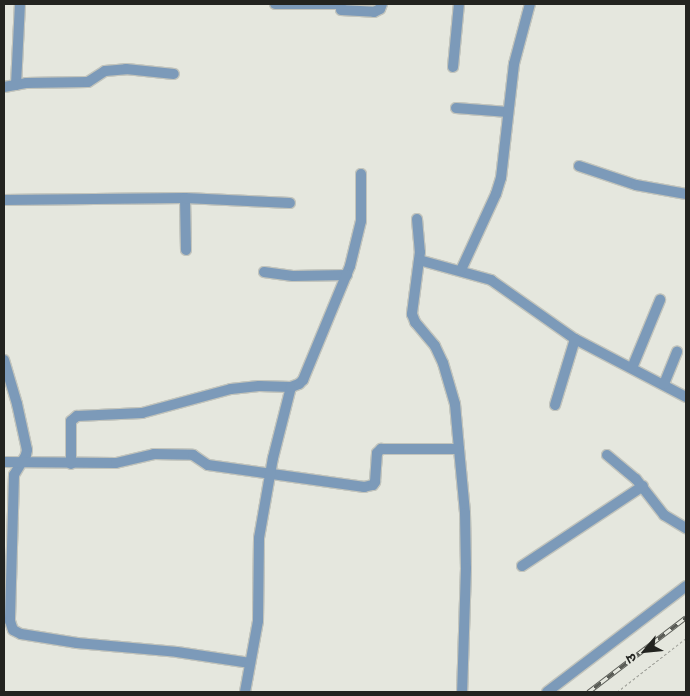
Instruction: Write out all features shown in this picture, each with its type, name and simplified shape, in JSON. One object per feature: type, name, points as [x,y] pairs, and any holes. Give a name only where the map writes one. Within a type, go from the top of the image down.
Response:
[{"type":"street","points":[[16,85],[20,4]]},
{"type":"street","points":[[275,4],[374,12],[380,9],[382,4]]},
{"type":"street","points":[[453,68],[459,4]]},
{"type":"street","points":[[461,270],[496,194],[501,178],[514,64],[530,4]]},
{"type":"street","points":[[4,87],[88,82],[105,72],[126,70],[174,74]]},
{"type":"street","points":[[456,108],[508,112]]},
{"type":"street","points":[[579,166],[636,185],[686,194]]},
{"type":"street","points":[[71,464],[71,421],[74,417],[142,413],[231,389],[259,386],[291,387],[303,380],[347,274],[360,226],[361,174]]},
{"type":"street","points":[[185,198],[186,250]]},
{"type":"street","points":[[4,200],[185,198],[290,203]]},
{"type":"street","points":[[417,219],[419,260],[412,314],[415,322],[435,346],[443,363],[455,404],[465,512],[466,568],[462,692]]},
{"type":"street","points":[[419,260],[461,270],[491,280],[575,339],[664,384],[686,398]]},
{"type":"street","points":[[264,272],[293,276],[347,274]]},
{"type":"street","points":[[632,368],[660,300]]},
{"type":"street","points":[[555,405],[575,339]]},
{"type":"street","points":[[664,384],[677,351]]},
{"type":"street","points":[[4,360],[17,404],[27,450],[14,475],[10,621],[13,630],[21,634],[77,643],[176,652],[250,663]]},
{"type":"street","points":[[245,692],[258,621],[259,538],[270,475],[291,387]]},
{"type":"street","points":[[4,462],[71,464],[125,462],[154,454],[193,455],[208,465],[270,475],[370,487],[375,482],[377,454],[381,449],[459,448]]},
{"type":"street","points":[[607,455],[643,486],[664,515],[686,528]]},
{"type":"street","points":[[522,566],[643,486]]},
{"type":"street","points":[[547,692],[686,586]]},
{"type":"path","points":[[617,692],[686,638]]},
{"type":"railway","points":[[588,692],[686,617]]}]
